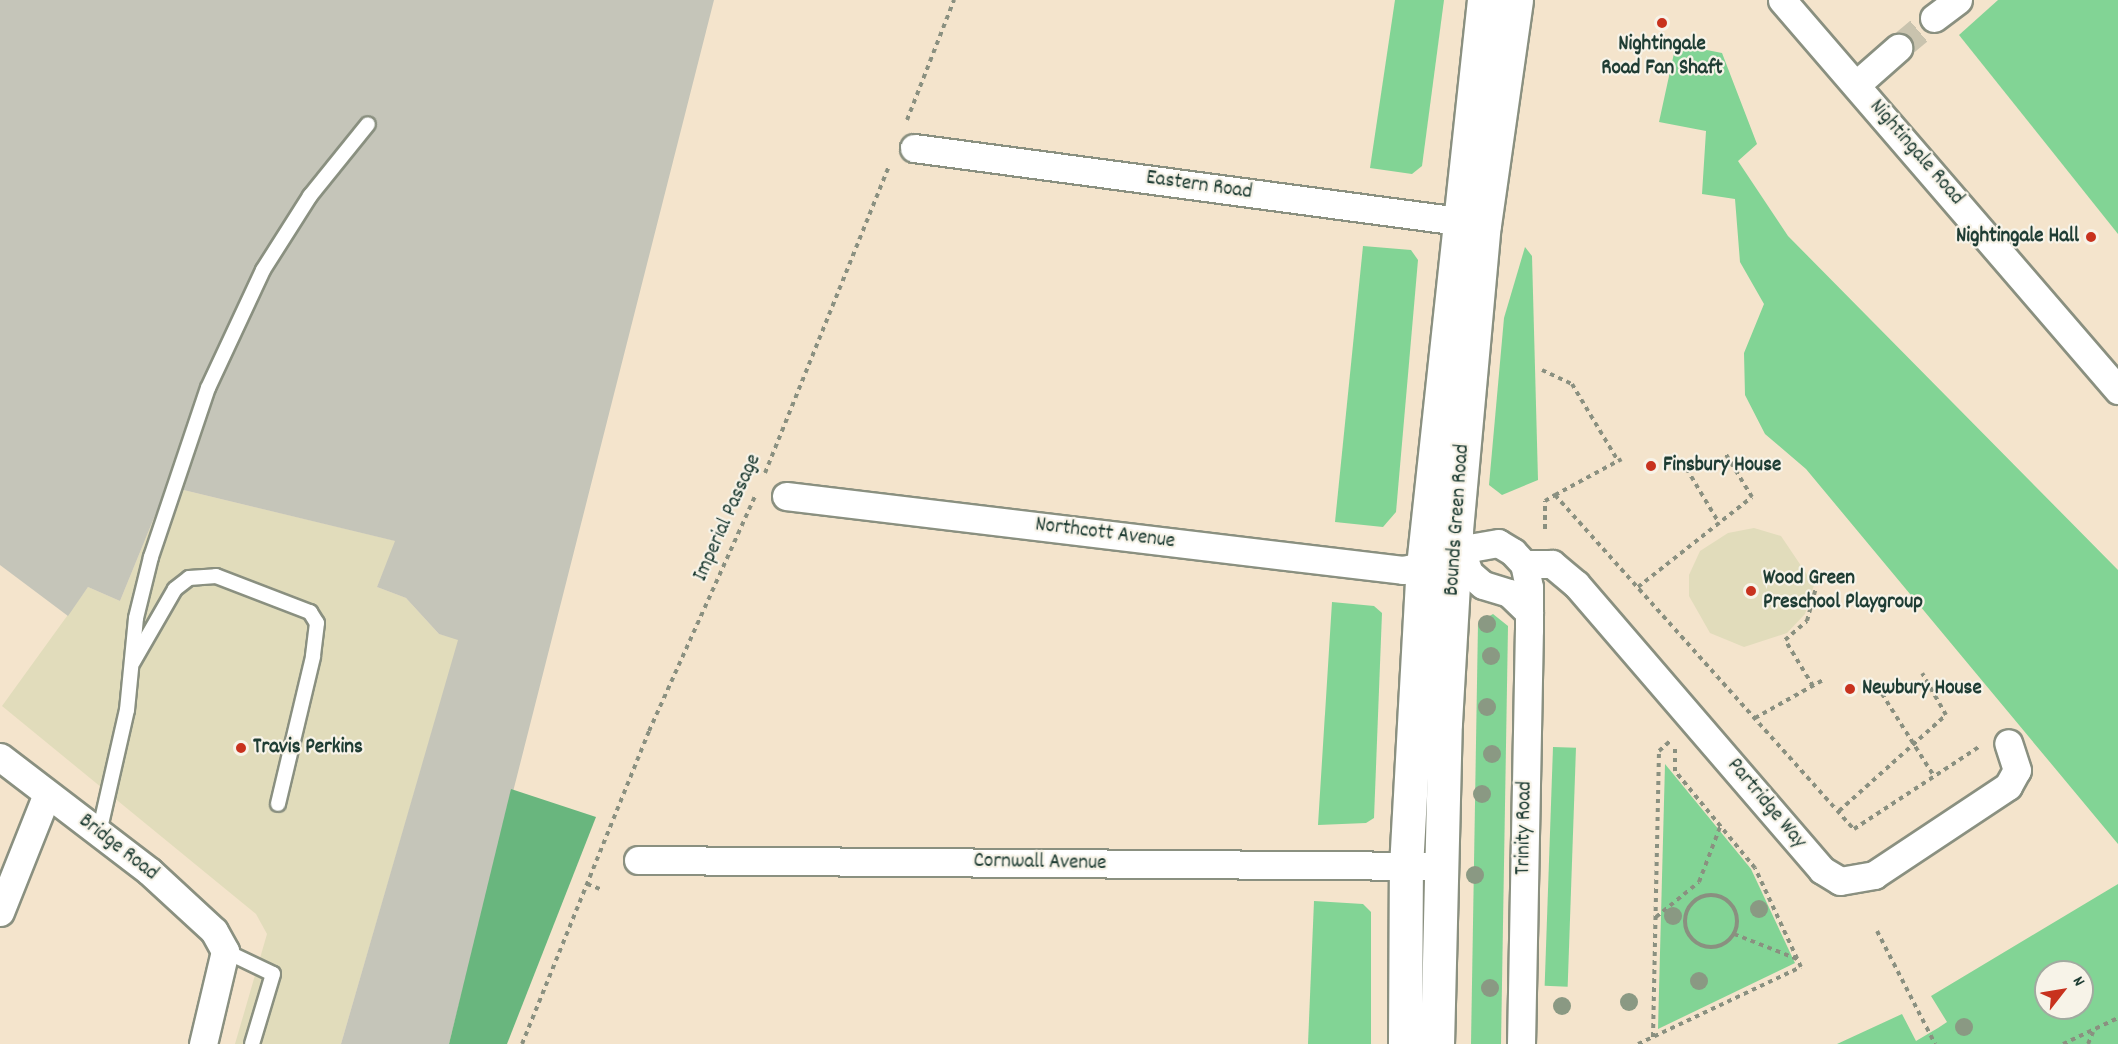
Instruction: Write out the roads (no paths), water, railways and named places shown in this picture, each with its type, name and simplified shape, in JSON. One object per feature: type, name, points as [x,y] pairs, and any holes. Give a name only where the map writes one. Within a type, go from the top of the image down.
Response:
[{"type":"main road","name":"Bounds Green Road","points":[[1437,1044],[1441,866],[1459,559],[1470,223],[1484,0]]},
{"type":"main road","name":"Bounds Green Road","points":[[1405,1044],[1406,867],[1423,566],[1470,223],[1516,0]]},
{"type":"street","name":"Nightingale Road","points":[[1782,0],[1857,84],[2118,390]]},
{"type":"street","points":[[1934,18],[1958,0]]},
{"type":"street","points":[[1857,84],[1898,48]]},
{"type":"street","name":"Eastern Road","points":[[904,143],[1470,223]]},
{"type":"street","name":"Northcott Avenue","points":[[786,496],[1390,569],[1423,566]]},
{"type":"street","points":[[1423,566],[1459,559],[1470,548],[1498,543],[1524,564]]},
{"type":"street","points":[[1459,559],[1483,585],[1509,593],[1529,612]]},
{"type":"street","name":"Trinity Road","points":[[1521,1044],[1529,612],[1524,564]]},
{"type":"street","name":"Partridge Way","points":[[1524,564],[1552,564],[1576,584],[1822,870],[1840,880],[1874,875],[2008,786],[2017,770],[1996,744]]},
{"type":"street","name":"Bridge Road","points":[[0,757],[99,833],[214,931],[225,951]]},
{"type":"street","points":[[0,912],[47,794]]},
{"type":"street","name":"Cornwall Avenue","points":[[638,860],[1441,866]]},
{"type":"street","points":[[203,1044],[225,951]]},
{"type":"lane","points":[[99,833],[151,557],[208,388],[263,270],[310,196],[368,124]]},
{"type":"lane","points":[[132,663],[175,589],[189,578],[216,576],[310,612],[317,623],[313,657],[278,804]]},
{"type":"lane","points":[[225,951],[273,974],[252,1044]]},
{"type":"tunnel","points":[[1898,48],[1934,18]]},
{"type":"place","name":"Nightingale Road Fan Shaft","points":[[1662,23]]},
{"type":"place","name":"Nightingale Hall","points":[[2091,237]]},
{"type":"place","name":"Finsbury House","points":[[1651,466]]},
{"type":"place","name":"Wood Green Preschool Playgroup","points":[[1751,591]]},
{"type":"place","name":"Newbury House","points":[[1850,689]]},
{"type":"place","name":"Travis Perkins","points":[[241,748]]}]
